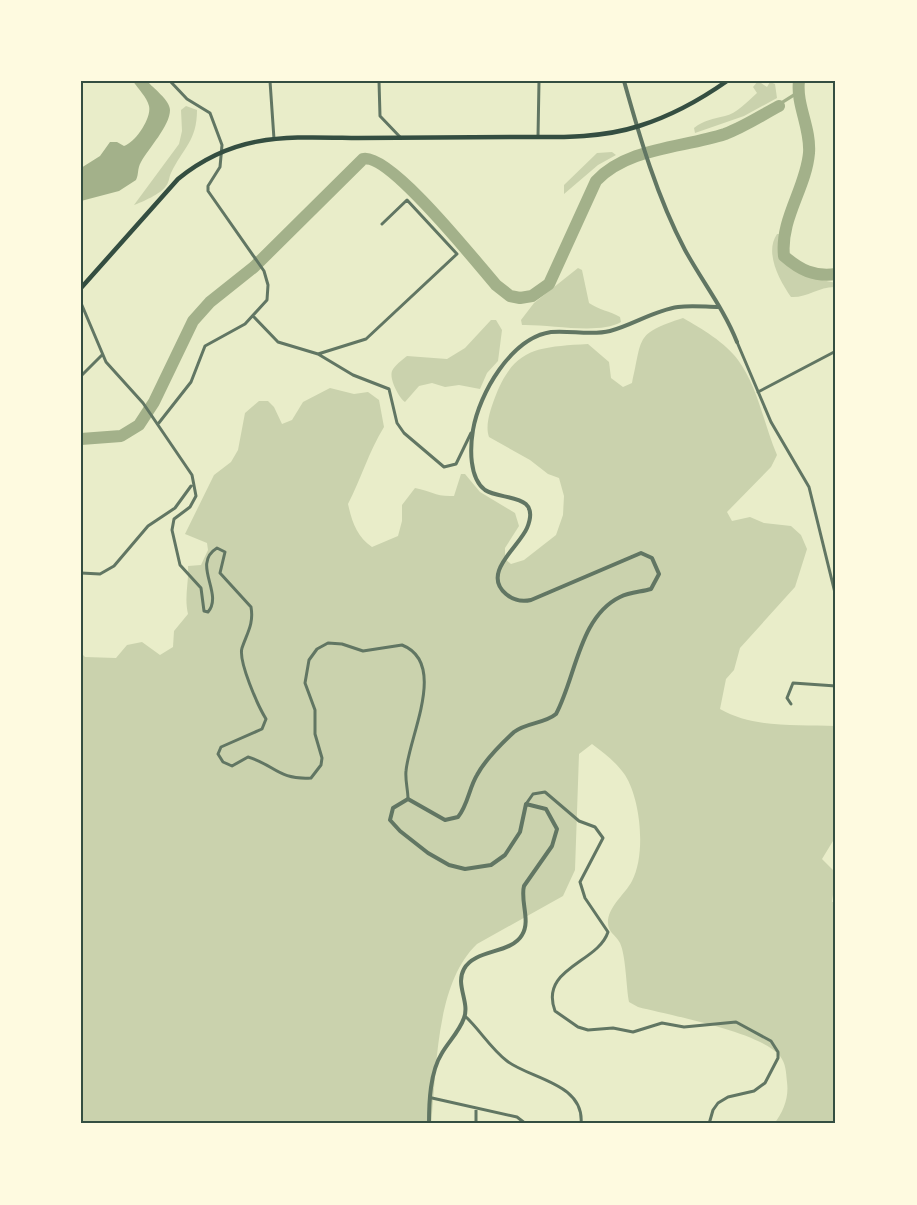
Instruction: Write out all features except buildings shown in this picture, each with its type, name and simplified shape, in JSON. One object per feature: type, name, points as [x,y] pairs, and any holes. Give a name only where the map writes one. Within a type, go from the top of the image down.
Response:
[{"type":"main road","points":[[81,288],[178,179],[197,164],[250,141],[538,137],[606,133],[637,127],[687,106],[727,81]]},
{"type":"street","points":[[158,424],[191,382],[205,346],[254,317],[267,300],[268,285],[264,272],[253,254],[208,191],[211,179],[220,167],[222,152],[222,145],[210,113],[187,99],[172,81]]},
{"type":"street","points":[[270,81],[274,139]]},
{"type":"street","points":[[379,81],[380,116],[401,138]]},
{"type":"street","points":[[538,137],[539,81]]},
{"type":"street","points":[[624,81],[649,164],[685,249],[737,342],[771,422],[809,487],[836,597]]},
{"type":"street","points":[[318,354],[366,339],[457,254],[407,200],[382,224]]},
{"type":"street","points":[[81,303],[102,355],[143,403],[192,475],[196,496],[172,524],[178,559],[182,568],[201,588],[202,608],[208,612],[212,606],[213,596],[206,573],[207,563],[214,549],[221,548],[225,552],[220,573],[251,607],[252,625],[241,650],[266,719],[262,729],[221,747],[218,754],[223,762],[232,766],[248,757],[262,761],[277,773],[311,778],[321,765],[322,758],[315,734],[315,710],[305,683],[309,660],[317,649],[328,643],[342,644],[363,651],[402,645],[415,652],[425,672],[424,688],[406,772],[408,799]]},
{"type":"street","points":[[254,317],[278,342],[318,354],[353,375],[389,389],[398,423],[404,433],[444,467],[456,464],[495,376],[506,359],[527,341],[551,332],[609,332],[678,307],[719,307]]},
{"type":"street","points":[[758,392],[836,351]]},
{"type":"street","points":[[81,376],[102,355]]},
{"type":"street","points":[[408,799],[445,820],[458,817],[465,807],[476,776],[501,746],[520,728],[546,720],[556,714],[586,637],[597,618],[616,599],[651,589],[658,578],[656,563],[648,555],[641,553],[628,556],[595,575],[531,600],[520,602],[505,594],[498,584],[498,572],[527,528],[528,510],[524,502],[516,498],[495,495],[481,486],[473,467],[473,430]]},
{"type":"street","points":[[81,573],[100,574],[114,566],[148,526],[176,508],[192,484]]},
{"type":"street","points":[[836,611],[836,625]]},
{"type":"street","points":[[791,704],[787,698],[793,683],[836,686]]},
{"type":"street","points":[[408,799],[393,808],[390,820],[394,826],[428,853],[450,865],[465,869],[491,865],[505,855],[520,832],[526,804],[533,794],[545,792],[579,821],[595,827],[603,838],[580,882],[585,898],[608,932],[603,942],[560,978],[553,993],[555,1011],[578,1027],[588,1030],[613,1028],[633,1032],[662,1023],[684,1027],[736,1022],[764,1037],[776,1048],[778,1058],[765,1083],[754,1091],[728,1097],[718,1103],[713,1110],[709,1124]]},
{"type":"street","points":[[526,804],[543,807],[550,813],[557,836],[524,886],[522,893],[526,921],[522,935],[515,942],[470,962],[463,971],[461,984],[465,1016],[508,1062],[567,1092],[580,1113],[581,1124]]},
{"type":"street","points":[[429,1124],[435,1065],[465,1016]]},
{"type":"street","points":[[432,1098],[518,1118],[526,1124]]},
{"type":"street","points":[[476,1108],[476,1124]]},
{"type":"shaded area","points":[[133,81],[147,81],[164,98],[170,110],[166,123],[141,162],[136,180],[119,191],[81,201],[81,168],[100,156],[110,142],[117,142],[124,146],[128,144],[138,135],[148,117],[148,103]]},
{"type":"shaded area","points":[[758,81],[767,87],[770,82],[775,84],[777,98],[744,116],[695,133],[694,128],[701,123],[729,115],[742,107],[757,93],[753,87]]},
{"type":"shaded area","points":[[796,81],[802,81],[800,90],[808,118],[804,119],[797,95],[765,115],[764,112],[794,93]]},
{"type":"shaded area","points":[[186,106],[197,110],[195,129],[167,185],[156,195],[134,205],[179,144],[182,131],[181,110]]},
{"type":"shaded area","points":[[612,152],[616,155],[598,165],[564,194],[564,185],[597,153]]},
{"type":"shaded area","points":[[777,234],[781,234],[780,246],[788,264],[804,275],[836,283],[836,287],[791,297],[778,275],[773,258],[773,242]]},
{"type":"shaded area","points":[[578,268],[582,270],[589,303],[620,317],[621,322],[600,328],[522,325],[521,320],[534,303]]},
{"type":"shaded area","points":[[683,318],[720,342],[738,360],[756,394],[777,455],[771,467],[727,512],[732,521],[750,517],[764,523],[791,526],[801,535],[807,549],[795,587],[740,648],[734,670],[726,679],[720,709],[747,720],[762,723],[836,726],[836,836],[822,859],[836,873],[832,902],[836,901],[836,1124],[774,1124],[785,1104],[786,1071],[780,1056],[769,1047],[735,1032],[638,1007],[629,1002],[622,949],[610,930],[608,920],[612,909],[632,881],[636,870],[640,843],[638,813],[635,798],[625,775],[614,762],[592,744],[579,754],[575,870],[563,896],[477,944],[463,961],[453,981],[440,1029],[431,1124],[81,1124],[81,653],[85,657],[116,658],[127,645],[142,642],[160,655],[173,647],[174,631],[188,614],[186,602],[188,566],[201,565],[208,550],[207,543],[185,534],[214,475],[231,462],[238,450],[245,413],[259,401],[268,401],[274,407],[282,424],[292,420],[303,402],[330,388],[354,394],[368,392],[379,400],[384,427],[348,504],[353,523],[362,539],[372,547],[398,536],[402,521],[402,505],[415,488],[438,495],[454,496],[461,474],[465,474],[480,492],[515,513],[519,526],[505,548],[505,559],[511,564],[524,560],[556,535],[563,515],[564,496],[559,478],[548,474],[530,460],[489,437],[488,423],[491,409],[501,383],[509,370],[518,360],[540,349],[588,344],[609,362],[611,378],[623,387],[632,383],[640,346],[648,333]]},
{"type":"shaded area","points":[[491,320],[496,320],[502,330],[498,361],[487,373],[480,389],[459,385],[445,387],[432,383],[419,386],[405,402],[403,400],[395,388],[391,374],[399,363],[407,356],[447,359],[465,348]]},
{"type":"waterway","points":[[799,81],[809,153],[803,179],[789,216],[784,256],[808,271],[836,274]]},
{"type":"waterway","points":[[81,439],[121,436],[139,425],[154,402],[193,321],[210,302],[254,267],[363,159],[375,161],[392,172],[432,211],[496,285],[510,296],[520,298],[532,296],[549,284],[596,181],[609,170],[640,155],[725,134],[779,106]]}]
